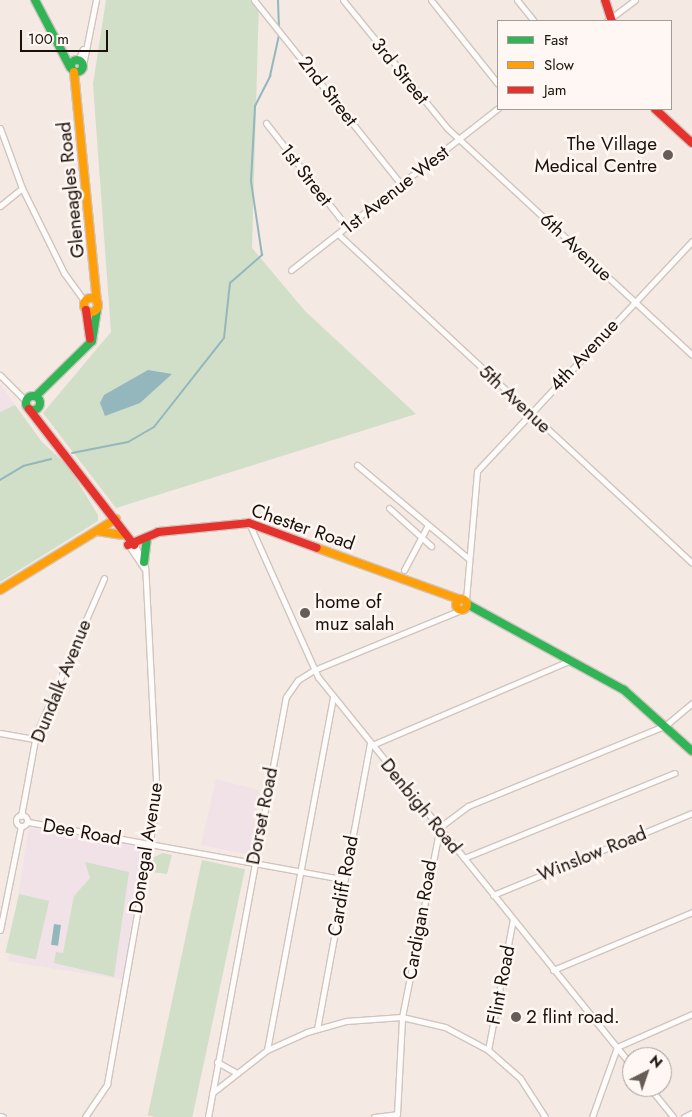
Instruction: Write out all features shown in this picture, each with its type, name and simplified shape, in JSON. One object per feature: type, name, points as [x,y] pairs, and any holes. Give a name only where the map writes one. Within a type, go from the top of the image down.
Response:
[{"type":"street","points":[[36,0],[62,47],[77,66]]},
{"type":"street","points":[[77,66],[85,44],[96,0]]},
{"type":"street","name":"2nd Street","points":[[254,0],[288,40],[401,184]]},
{"type":"street","points":[[431,0],[497,83]]},
{"type":"street","points":[[517,0],[533,20]]},
{"type":"street","points":[[605,0],[610,20],[635,0]]},
{"type":"street","name":"3rd Street","points":[[345,1],[459,139]]},
{"type":"street","name":"Gleneagles Road","points":[[77,66],[97,305],[96,332],[90,343]]},
{"type":"street","name":"1st Avenue West","points":[[290,270],[497,109]]},
{"type":"street","points":[[656,110],[692,143]]},
{"type":"street","name":"1st Street","points":[[266,123],[347,227]]},
{"type":"street","points":[[0,128],[22,188],[64,272],[86,303],[90,343],[27,405]]},
{"type":"street","name":"6th Avenue","points":[[459,139],[692,355]]},
{"type":"street","points":[[0,206],[22,188]]},
{"type":"street","name":"5th Avenue","points":[[338,234],[692,563]]},
{"type":"street","name":"4th Avenue","points":[[469,560],[477,471],[692,241]]},
{"type":"street","points":[[86,303],[96,286]]},
{"type":"street","points":[[86,303],[97,305]]},
{"type":"street","points":[[86,303],[97,305]]},
{"type":"street","points":[[0,375],[27,405],[50,442],[67,457],[92,487],[122,535],[132,546]]},
{"type":"street","points":[[36,396],[39,406],[37,421]]},
{"type":"street","points":[[27,405],[39,406]]},
{"type":"street","points":[[358,465],[469,560],[467,587],[462,604]]},
{"type":"street","points":[[390,508],[431,546]]},
{"type":"street","points":[[114,520],[144,538],[145,566]]},
{"type":"street","points":[[0,590],[114,520]]},
{"type":"street","name":"Chester Road","points":[[132,546],[154,533],[248,523],[462,604],[624,690],[666,725],[692,751]]},
{"type":"street","name":"Denbigh Road","points":[[248,523],[314,670],[371,744],[622,1053]]},
{"type":"street","points":[[404,570],[419,536],[428,525]]},
{"type":"street","points":[[122,526],[145,566]]},
{"type":"street","points":[[95,532],[122,535]]},
{"type":"street","name":"Donegal Avenue","points":[[85,1117],[107,1084],[158,791],[145,566]]},
{"type":"street","name":"Dundalk Avenue","points":[[22,826],[17,821],[21,816],[35,739],[104,578]]},
{"type":"street","name":"Dorset Road","points":[[208,1117],[283,707],[294,684],[314,670],[448,616],[462,604]]},
{"type":"street","points":[[371,744],[569,661]]},
{"type":"street","points":[[267,1050],[298,871],[333,696]]},
{"type":"street","points":[[440,827],[468,806],[666,725],[692,703]]},
{"type":"street","points":[[0,733],[35,739]]},
{"type":"street","name":"Cardiff Road","points":[[317,1029],[343,879],[371,744]]},
{"type":"street","points":[[464,858],[674,774]]},
{"type":"street","name":"Winslow Road","points":[[493,895],[692,813]]},
{"type":"street","points":[[0,926],[22,826],[28,822],[21,816]]},
{"type":"street","name":"Dee Road","points":[[28,822],[343,879]]},
{"type":"street","name":"Cardigan Road","points":[[397,1114],[402,1017],[440,827]]},
{"type":"street","points":[[554,970],[692,912]]},
{"type":"street","name":"Flint Road","points":[[488,1050],[513,920]]},
{"type":"street","points":[[592,1117],[617,1047],[692,1014]]},
{"type":"street","points":[[212,1093],[267,1050],[317,1029],[359,1019],[402,1017],[445,1027],[488,1050],[520,1078],[545,1117]]},
{"type":"street","points":[[217,1062],[236,1073]]},
{"type":"street","points":[[656,1097],[672,1117]]},
{"type":"street","points":[[374,1117],[397,1114],[402,1117]]},
{"type":"street","points":[[684,1117],[692,1114]]},
{"type":"shaded area","points":[[0,384],[15,405],[0,412]]},
{"type":"shaded area","points":[[216,779],[259,790],[250,855],[201,845]]},
{"type":"shaded area","points":[[29,828],[144,846],[122,979],[8,961]]},
{"type":"green space","points":[[106,0],[259,0],[252,248],[305,311],[416,414],[116,508],[43,413],[111,332],[93,84]]},
{"type":"green space","points":[[15,405],[42,442],[68,466],[98,515],[98,521],[0,582],[0,412]]},
{"type":"green space","points":[[163,853],[172,855],[167,874],[152,872],[154,857]]},
{"type":"green space","points":[[202,860],[245,869],[192,1117],[148,1115]]},
{"type":"green space","points":[[85,862],[129,872],[114,977],[54,963],[56,952],[63,953],[74,896],[90,878]]},
{"type":"green space","points":[[19,894],[49,901],[36,959],[6,952]]},
{"type":"water","points":[[148,370],[172,374],[140,403],[105,416],[100,403],[104,395]]},
{"type":"water","points":[[54,924],[61,925],[58,946],[51,945]]},
{"type":"waterway","points":[[278,0],[279,30]]},
{"type":"waterway","points":[[72,453],[128,442],[154,427],[224,338],[230,283],[262,255],[251,181],[255,106],[270,76],[279,35]]},
{"type":"waterway","points":[[0,480],[23,466],[51,459]]},
{"type":"traffic: fast","points":[[35,0],[70,67]]},
{"type":"traffic: fast","points":[[75,60],[79,60],[83,66],[79,72],[75,72],[71,68],[71,64],[75,60]]},
{"type":"traffic: fast","points":[[36,396],[92,341],[97,308]]},
{"type":"traffic: fast","points":[[33,396],[38,398],[40,403],[38,408],[33,410],[28,408],[26,403],[28,398],[33,396]]},
{"type":"traffic: fast","points":[[144,562],[147,539]]},
{"type":"traffic: fast","points":[[467,604],[624,690],[692,751]]},
{"type":"traffic: slow","points":[[74,72],[97,302]]},
{"type":"traffic: slow","points":[[91,298],[96,300],[98,305],[96,310],[91,312],[86,310],[84,305],[86,300],[91,298]]},
{"type":"traffic: slow","points":[[0,590],[116,519]]},
{"type":"traffic: slow","points":[[97,531],[121,535]]},
{"type":"traffic: slow","points":[[317,548],[459,599]]},
{"type":"traffic: slow","points":[[461,598],[467,604],[461,610],[455,604],[461,598]]},
{"type":"traffic: jam","points":[[605,0],[612,20]]},
{"type":"traffic: jam","points":[[656,110],[692,143]]},
{"type":"traffic: jam","points":[[86,310],[90,339]]},
{"type":"traffic: jam","points":[[29,409],[134,545]]},
{"type":"traffic: jam","points":[[128,545],[158,532],[249,523],[317,548]]},
{"type":"place","name":"The Village Medical Centre","points":[[668,155]]},
{"type":"place","name":"home of muz salah","points":[[305,613]]},
{"type":"place","name":"2 flint road.","points":[[516,1017]]}]
